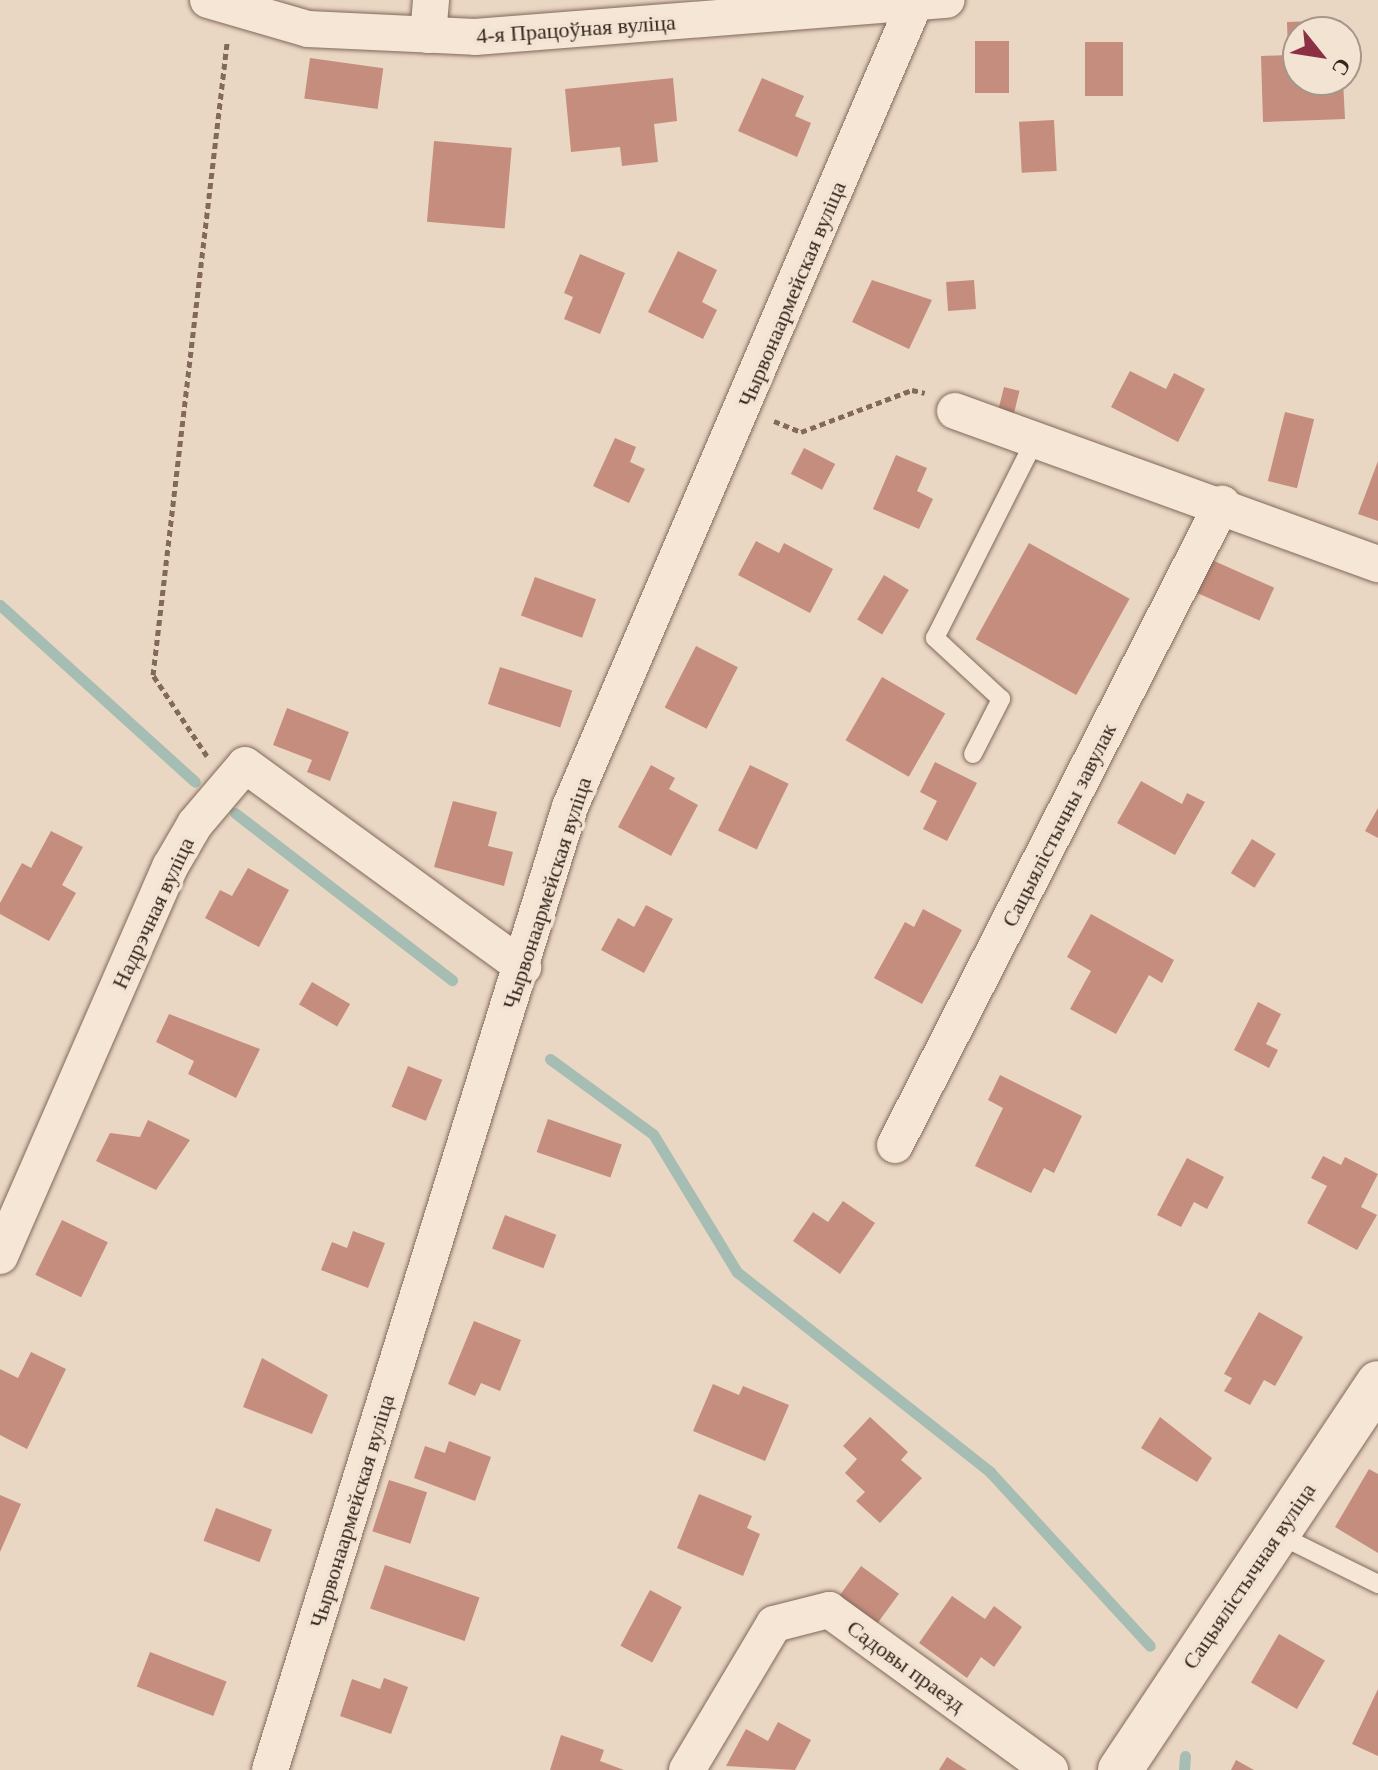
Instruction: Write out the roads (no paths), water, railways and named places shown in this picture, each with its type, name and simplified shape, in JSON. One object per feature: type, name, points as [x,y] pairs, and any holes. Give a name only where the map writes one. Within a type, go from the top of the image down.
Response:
[{"type":"main road","name":"Сацыялістычная вуліца","points":[[1120,1770],[1378,1383]]},
{"type":"street","name":"4-я Працоўная вуліца","points":[[219,5],[308,29],[430,18],[534,35],[926,1]]},
{"type":"street","name":"Чырвонаармейская вуліца","points":[[270,1770],[523,967],[570,807],[745,404],[926,1]]},
{"type":"street","points":[[955,411],[1222,504],[1378,564]]},
{"type":"street","name":"Сацыялістычны завулак","points":[[895,1145],[1222,504]]},
{"type":"street","name":"Надрэчная вуліца","points":[[0,1256],[170,867],[227,785],[245,765],[523,967]]},
{"type":"street","name":"Садовы праезд","points":[[687,1770],[774,1624],[829,1610],[1050,1770]]},
{"type":"lane","points":[[973,754],[1001,699],[935,638],[1035,440]]},
{"type":"lane","points":[[1277,1534],[1378,1584]]},
{"type":"waterway","points":[[0,605],[195,782]]},
{"type":"waterway","points":[[235,813],[452,980]]},
{"type":"waterway","points":[[550,1059],[653,1134],[737,1272],[990,1472],[1150,1646]]},
{"type":"waterway","points":[[1184,1770],[1185,1756]]}]
